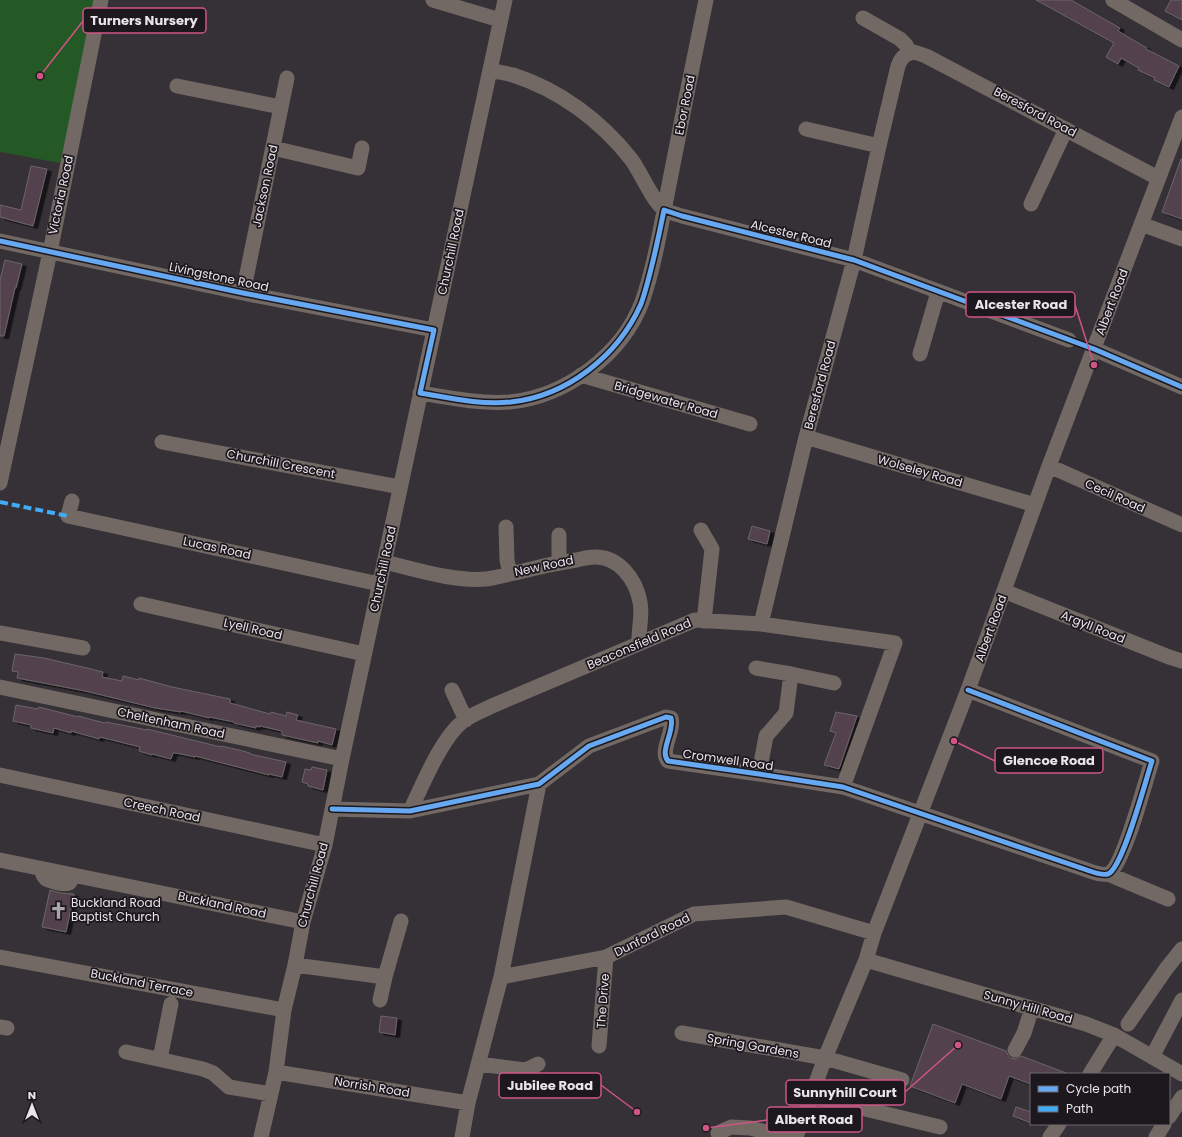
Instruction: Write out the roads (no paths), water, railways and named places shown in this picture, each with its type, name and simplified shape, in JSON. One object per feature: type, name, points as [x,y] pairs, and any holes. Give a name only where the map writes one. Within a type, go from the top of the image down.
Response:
[{"type":"street","name":"Victoria Road","points":[[0,483],[50,252],[101,0]]},
{"type":"street","points":[[432,0],[500,20]]},
{"type":"street","name":"Churchill Road","points":[[261,1137],[276,1072],[284,1010],[303,922],[325,845],[364,654],[505,0]]},
{"type":"street","name":"Ebor Road","points":[[420,393],[458,400],[484,402],[510,402],[525,399],[568,383],[581,375],[606,355],[626,331],[641,303],[648,283],[706,0]]},
{"type":"street","points":[[1113,0],[1137,5],[1182,40]]},
{"type":"street","points":[[863,18],[900,39],[906,45],[910,53]]},
{"type":"street","name":"Beresford Road","points":[[761,624],[806,437],[854,260],[899,62],[904,55],[914,52],[926,56],[1158,178]]},
{"type":"street","points":[[490,70],[512,75],[547,90],[579,109],[594,120],[633,162],[655,200],[664,210]]},
{"type":"street","name":"Jackson Road","points":[[243,293],[287,78]]},
{"type":"street","points":[[177,86],[281,107]]},
{"type":"street","name":"Albert Road","points":[[796,1137],[825,1058],[866,960],[874,933],[968,690],[1049,466],[1182,117]]},
{"type":"street","points":[[806,129],[879,146]]},
{"type":"street","points":[[1031,204],[1066,129]]},
{"type":"street","points":[[273,148],[358,168],[362,148]]},
{"type":"street","name":"Alcester Road","points":[[664,210],[682,216],[854,260],[1069,340]]},
{"type":"street","points":[[1141,224],[1182,239]]},
{"type":"street","name":"Livingstone Road","points":[[0,241],[243,293],[434,330]]},
{"type":"street","points":[[920,354],[938,292]]},
{"type":"street","points":[[1094,349],[1182,387]]},
{"type":"street","name":"Bridgewater Road","points":[[581,375],[750,424]]},
{"type":"street","name":"Wolseley Road","points":[[806,437],[1035,505]]},
{"type":"street","name":"Churchill Crescent","points":[[162,442],[400,486]]},
{"type":"street","name":"Cecil Road","points":[[1049,466],[1182,525]]},
{"type":"street","name":"Lucas Road","points":[[72,501],[68,516],[379,584]]},
{"type":"street","points":[[506,527],[507,560],[510,574]]},
{"type":"street","points":[[701,530],[712,549],[704,621]]},
{"type":"street","points":[[559,535],[559,563]]},
{"type":"street","name":"New Road","points":[[384,562],[450,576],[487,579],[594,557],[606,559],[613,562],[625,571],[636,588],[641,604],[639,644]]},
{"type":"street","name":"Argyll Road","points":[[1004,591],[1169,658],[1182,660]]},
{"type":"street","name":"Lyell Road","points":[[141,604],[364,654]]},
{"type":"street","name":"Beaconsfield Road","points":[[410,811],[437,756],[454,730],[466,720],[492,706],[695,620],[761,624],[895,643],[843,787]]},
{"type":"street","points":[[0,633],[83,648]]},
{"type":"street","points":[[756,668],[834,682]]},
{"type":"street","points":[[759,774],[766,736],[786,713],[791,674]]},
{"type":"street","name":"Cheltenham Road","points":[[0,687],[342,759]]},
{"type":"street","points":[[452,690],[466,720]]},
{"type":"street","points":[[968,690],[1152,761],[1127,842],[1113,869],[1108,874]]},
{"type":"street","name":"Cromwell Road","points":[[332,809],[410,811],[539,784],[589,746],[666,717],[671,718],[672,720],[665,757],[668,761],[843,787],[1084,869],[1102,874],[1108,874],[1168,899]]},
{"type":"street","name":"Creech Road","points":[[0,774],[325,845]]},
{"type":"street","points":[[462,1137],[468,1103],[501,977],[539,784]]},
{"type":"street","name":"Buckland Road","points":[[0,860],[303,922]]},
{"type":"street","name":"Dunford Road","points":[[501,977],[606,957],[694,914],[786,907],[874,933]]},
{"type":"street","points":[[380,1000],[384,977],[400,921]]},
{"type":"street","points":[[1128,1024],[1166,969],[1182,949]]},
{"type":"street","name":"Buckland Terrace","points":[[0,957],[284,1010]]},
{"type":"street","name":"The Drive","points":[[599,1046],[606,957]]},
{"type":"street","name":"Sunny Hill Road","points":[[866,960],[1086,1024],[1114,1035],[1182,1074]]},
{"type":"street","points":[[294,965],[384,977]]},
{"type":"street","points":[[1152,1057],[1182,1000]]},
{"type":"street","points":[[160,1059],[171,1004]]},
{"type":"street","points":[[1015,1050],[1024,1033],[1032,1008]]},
{"type":"street","name":"Spring Gardens","points":[[682,1033],[825,1058],[902,1080]]},
{"type":"street","points":[[1091,1073],[1114,1035]]},
{"type":"street","points":[[126,1052],[203,1069],[213,1073],[229,1087],[271,1094]]},
{"type":"street","points":[[479,1064],[525,1070],[538,1064]]},
{"type":"street","name":"Norrish Road","points":[[276,1072],[468,1103]]},
{"type":"street","points":[[811,1096],[940,1127]]},
{"type":"street","points":[[1170,1115],[1182,1097]]},
{"type":"street","points":[[1050,1137],[1058,1125]]},
{"type":"street","points":[[1156,1137],[1163,1125]]},
{"type":"street","points":[[718,1133],[731,1127],[750,1128],[787,1137]]},
{"type":"place","name":"Turners Nursery","points":[[40,76]]},
{"type":"place","name":"Alcester Road","points":[[1094,365]]},
{"type":"place","name":"Glencoe Road","points":[[954,741]]},
{"type":"place","name":"Buckland Road Baptist Church","points":[[58,910]]},
{"type":"place","name":"Sunnyhill Court","points":[[958,1045]]},
{"type":"place","name":"Jubilee Road","points":[[637,1112]]},
{"type":"place","name":"Albert Road","points":[[706,1128]]}]
